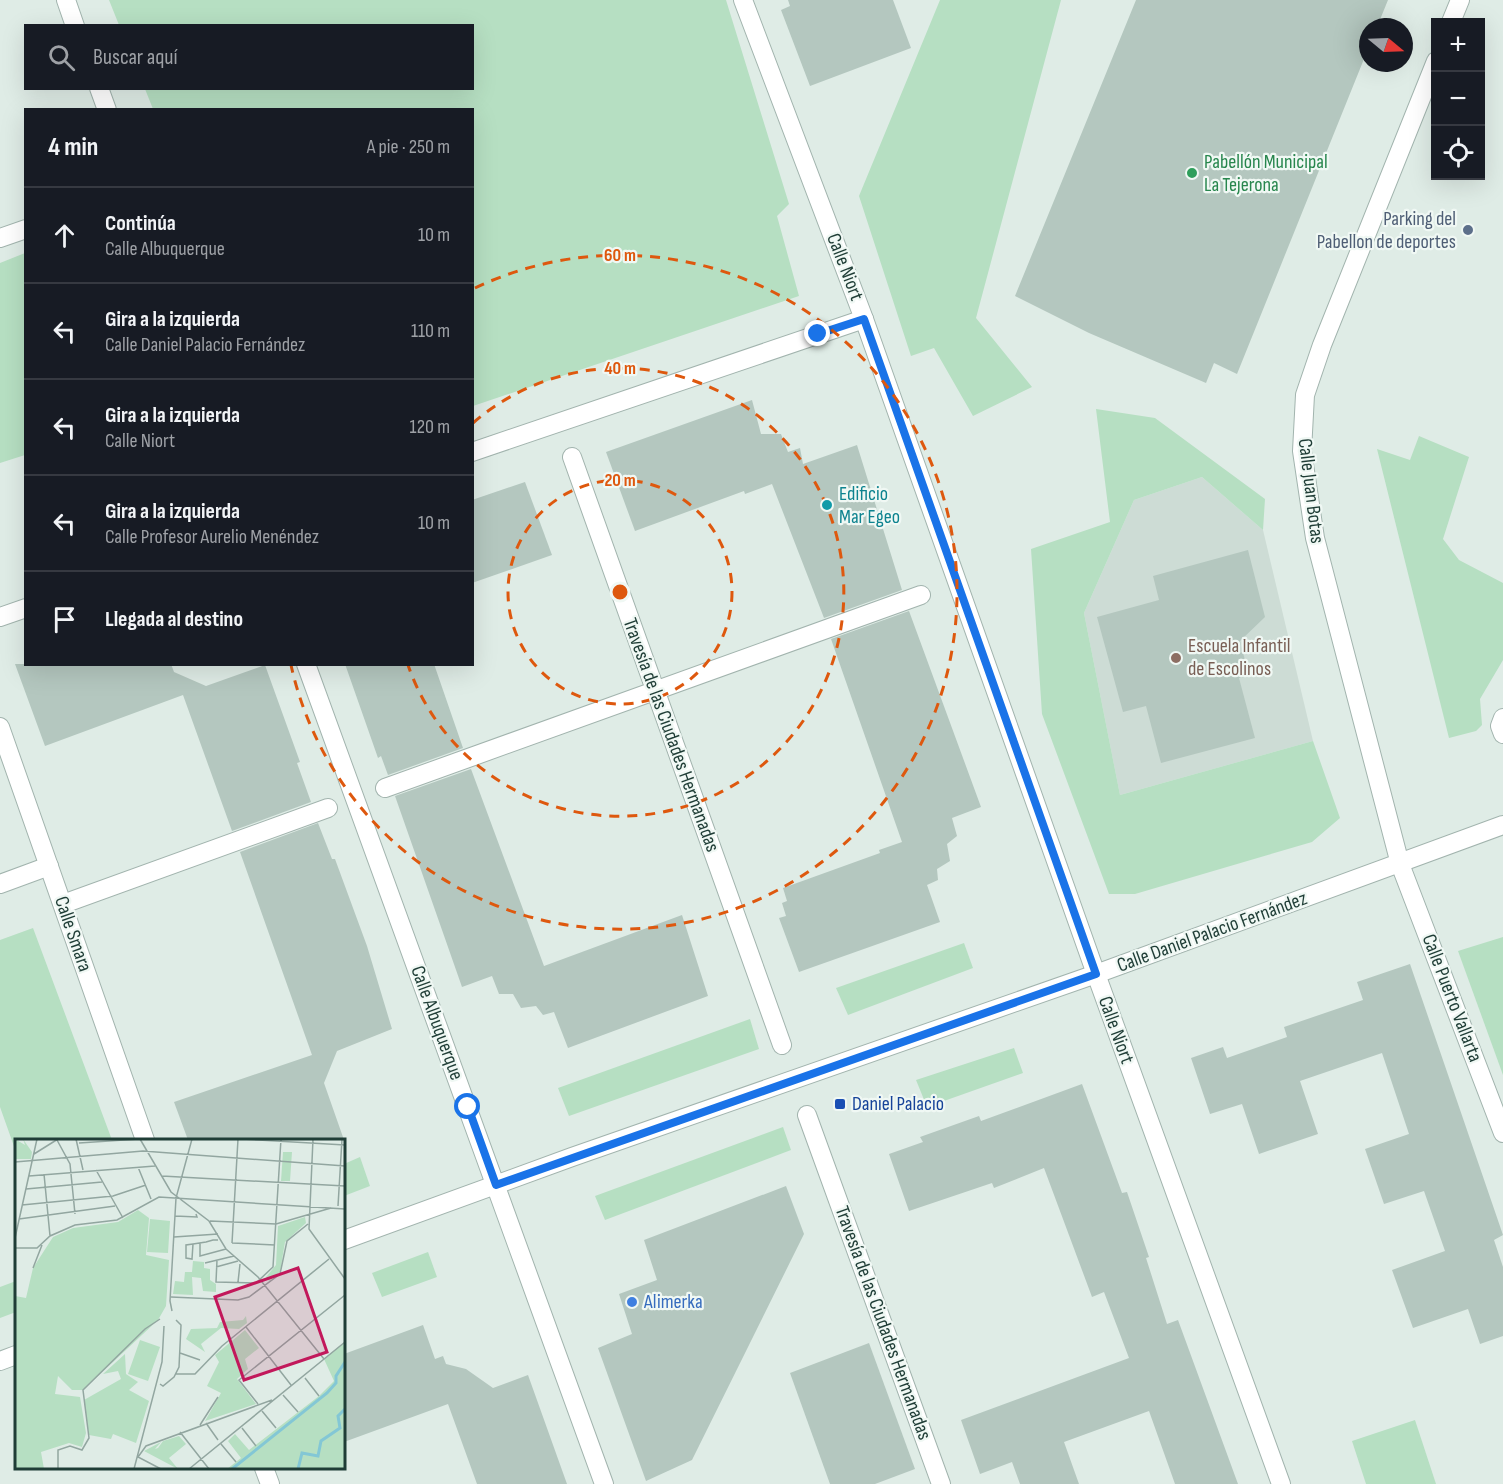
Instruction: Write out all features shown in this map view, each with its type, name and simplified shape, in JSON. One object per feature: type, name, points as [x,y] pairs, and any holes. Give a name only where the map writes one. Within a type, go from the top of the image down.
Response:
[{"type":"street","points":[[66,0],[74,24]]},
{"type":"street","name":"Calle Niort","points":[[743,0],[864,319],[1096,974],[1281,1484]]},
{"type":"street","points":[[1453,18],[1460,0]]},
{"type":"street","name":"Calle Juan Botas","points":[[1400,864],[1315,538],[1302,451],[1305,395],[1432,72]]},
{"type":"street","points":[[100,90],[106,108]]},
{"type":"street","points":[[0,238],[24,230]]},
{"type":"street","points":[[474,451],[864,319]]},
{"type":"street","name":"Travesía de las Ciudades Hermanadas","points":[[572,458],[782,1046]]},
{"type":"street","points":[[385,788],[921,595]]},
{"type":"street","points":[[0,617],[24,609]]},
{"type":"street","name":"Calle Albuquerque","points":[[307,666],[604,1484]]},
{"type":"street","points":[[1503,718],[1500,726],[1503,734]]},
{"type":"street","name":"Calle Smara","points":[[0,727],[145,1139]]},
{"type":"street","points":[[63,904],[328,808]]},
{"type":"street","name":"Calle Daniel Palacio Fernández","points":[[345,1240],[1096,974],[1503,825]]},
{"type":"street","name":"Calle Puerto Vallarta","points":[[1400,864],[1503,1133]]},
{"type":"street","points":[[0,884],[49,866]]},
{"type":"street","name":"Travesía de las Ciudades Hermanadas","points":[[807,1114],[941,1484]]},
{"type":"street","points":[[0,1361],[15,1355]]},
{"type":"street","points":[[265,1469],[270,1484]]},
{"type":"shaded area","points":[[1202,477],[1263,530],[1313,741],[1120,795],[1084,613],[1134,500]]},
{"type":"green space","points":[[109,0],[726,0],[789,204],[777,216],[799,296],[474,406],[474,108],[153,108],[145,90],[474,90],[474,24],[119,24]]},
{"type":"green space","points":[[940,0],[1061,0],[976,318],[1032,387],[973,416],[934,348],[911,356],[859,196]]},
{"type":"green space","points":[[24,253],[24,455],[0,463],[0,263]]},
{"type":"green space","points":[[1096,409],[1155,418],[1265,499],[1263,530],[1202,477],[1134,500],[1084,613],[1120,795],[1313,741],[1340,818],[1312,842],[1135,894],[1109,894],[1042,714],[1031,549],[1110,522]]},
{"type":"green space","points":[[1419,436],[1469,457],[1443,539],[1459,560],[1503,583],[1503,660],[1480,699],[1482,725],[1476,731],[1449,738],[1377,449],[1410,460]]},
{"type":"green space","points":[[33,928],[112,1139],[15,1139],[15,1149],[0,1107],[0,940]]},
{"type":"green space","points":[[1503,937],[1503,1075],[1458,951]]},
{"type":"green space","points":[[964,943],[973,968],[848,1015],[836,988]]},
{"type":"green space","points":[[750,1019],[759,1049],[569,1116],[558,1088]]},
{"type":"green space","points":[[1014,1048],[1023,1073],[927,1107],[916,1080]]},
{"type":"green space","points":[[783,1127],[791,1150],[605,1220],[595,1196]]},
{"type":"green space","points":[[360,1157],[370,1186],[345,1196],[345,1164]]},
{"type":"green space","points":[[428,1252],[437,1277],[382,1297],[372,1273]]},
{"type":"green space","points":[[15,1281],[15,1312],[0,1318],[0,1287]]},
{"type":"green space","points":[[1415,1420],[1436,1484],[1366,1484],[1352,1441]]},
{"type":"building","points":[[788,0],[893,0],[911,48],[810,86],[781,10],[790,6]]},
{"type":"building","name":"Pabellón Municipal La Tejerona","points":[[1136,0],[1388,0],[1381,18],[1359,18],[1359,71],[1237,374],[1214,363],[1206,383],[1089,333],[1015,296]]},
{"type":"building","name":"Edificio Mar Egeo","points":[[752,400],[761,434],[781,434],[788,452],[800,448],[803,464],[857,445],[902,590],[824,618],[772,484],[745,494],[744,491],[635,531],[606,452]]},
{"type":"building","points":[[525,482],[552,555],[474,582],[474,499]]},
{"type":"building","name":"Escuela Infantil de Escolinos","points":[[1248,550],[1265,617],[1240,641],[1249,676],[1239,678],[1255,738],[1161,763],[1146,706],[1123,712],[1097,617],[1159,600],[1153,576]]},
{"type":"building","points":[[909,611],[981,807],[952,818],[957,836],[947,844],[950,861],[937,869],[938,880],[927,885],[940,922],[799,972],[779,918],[786,916],[782,903],[787,901],[783,888],[880,853],[879,850],[902,842],[831,639]]},
{"type":"building","points":[[15,664],[24,664],[24,666],[172,666],[174,672],[206,686],[265,666],[300,762],[297,763],[311,802],[232,831],[183,695],[45,746]]},
{"type":"building","points":[[346,666],[435,666],[463,748],[388,775],[381,756],[378,758]]},
{"type":"building","points":[[471,769],[544,966],[682,915],[708,996],[568,1048],[554,1012],[543,1015],[536,1006],[521,1008],[513,994],[499,994],[492,976],[462,987],[395,796]]},
{"type":"building","points":[[318,823],[332,859],[335,859],[367,946],[392,1029],[337,1051],[324,1083],[344,1139],[188,1139],[174,1102],[312,1055],[240,852]]},
{"type":"building","points":[[1410,964],[1503,1235],[1494,1240],[1503,1267],[1503,1336],[1480,1344],[1468,1309],[1413,1328],[1392,1270],[1445,1251],[1424,1191],[1384,1204],[1365,1149],[1409,1134],[1382,1053],[1300,1081],[1318,1134],[1259,1154],[1242,1104],[1210,1114],[1191,1058],[1223,1047],[1227,1058],[1287,1037],[1284,1027],[1363,1000],[1357,982]]},
{"type":"building","points":[[1082,1084],[1122,1193],[1127,1192],[1149,1257],[1146,1258],[1167,1324],[1178,1320],[1238,1484],[1175,1484],[1149,1411],[1064,1442],[1079,1484],[1020,1484],[1012,1462],[980,1474],[961,1420],[1129,1358],[1104,1292],[1092,1297],[1044,1168],[994,1188],[992,1183],[909,1211],[889,1154],[923,1142],[920,1137],[979,1116],[981,1121]]},
{"type":"building","points":[[786,1186],[804,1234],[692,1460],[646,1481],[598,1348],[632,1334],[619,1294],[657,1280],[644,1240]]},
{"type":"building","points":[[423,1325],[435,1359],[443,1356],[446,1364],[466,1369],[493,1388],[528,1375],[567,1484],[477,1484],[448,1404],[345,1442],[345,1354]]},
{"type":"building","points":[[869,1343],[915,1469],[875,1484],[830,1484],[790,1373]]},
{"type":"place","name":"Pabellón Municipal La Tejerona","points":[[1192,173]]},
{"type":"place","name":"Parking del Pabellon de deportes","points":[[1468,230]]},
{"type":"place","name":"Edificio Mar Egeo","points":[[827,505]]},
{"type":"place","name":"Escuela Infantil de Escolinos","points":[[1176,658]]},
{"type":"place","name":"Daniel Palacio","points":[[840,1104]]},
{"type":"place","name":"Alimerka","points":[[632,1302]]},
{"type":"route","points":[[468,1107],[496,1185],[572,1156],[1096,974],[864,319],[818,334]]}]
